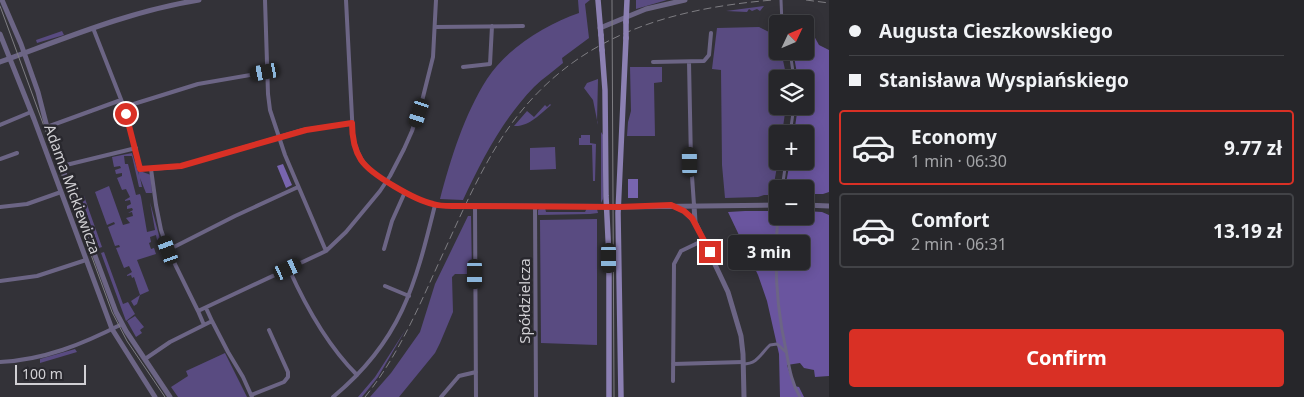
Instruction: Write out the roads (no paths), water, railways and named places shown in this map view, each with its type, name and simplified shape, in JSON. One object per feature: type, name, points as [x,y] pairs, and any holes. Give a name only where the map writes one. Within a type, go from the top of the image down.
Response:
[{"type":"main road","points":[[598,0],[605,90],[606,206],[609,258],[609,397]]},
{"type":"main road","points":[[621,397],[619,207],[627,0]]},
{"type":"main road","points":[[606,206],[619,207]]},
{"type":"street","name":"Adama Mickiewicza","points":[[2,0],[24,53],[38,92],[47,127],[110,297],[122,324],[170,397]]},
{"type":"street","points":[[0,62],[93,28],[152,10],[199,0]]},
{"type":"street","points":[[265,0],[269,105],[278,137],[326,251]]},
{"type":"street","points":[[346,0],[354,141],[362,160],[368,167],[387,182],[424,202],[435,205],[606,206]]},
{"type":"street","points":[[198,312],[326,251],[359,217],[387,182],[409,138],[421,107],[433,57],[436,0]]},
{"type":"street","points":[[600,29],[627,15],[685,0]]},
{"type":"street","points":[[781,0],[782,15]]},
{"type":"street","points":[[463,67],[490,64],[492,26]]},
{"type":"street","points":[[435,27],[523,26]]},
{"type":"street","points":[[93,28],[124,107],[140,169],[181,166],[278,137],[314,128],[352,123]]},
{"type":"street","points":[[653,62],[702,62],[707,58],[711,33]]},
{"type":"street","name":"Adama Mickiewicza","points":[[0,34],[112,329],[155,397]]},
{"type":"street","points":[[689,62],[690,162],[696,225]]},
{"type":"street","points":[[124,107],[198,84],[267,72]]},
{"type":"street","points":[[47,127],[121,100]]},
{"type":"street","points":[[0,125],[31,112]]},
{"type":"street","points":[[62,166],[136,148]]},
{"type":"street","points":[[0,159],[16,153]]},
{"type":"street","points":[[152,169],[157,214],[168,250],[204,325]]},
{"type":"street","points":[[168,250],[220,223],[298,187]]},
{"type":"street","points":[[0,207],[27,204],[61,192]]},
{"type":"street","points":[[384,249],[392,221],[405,192]]},
{"type":"street","points":[[333,397],[383,345],[400,316],[419,270],[435,205]]},
{"type":"street","points":[[671,205],[686,212],[696,225],[731,298],[740,330],[744,397]]},
{"type":"street","points":[[619,207],[769,205]]},
{"type":"street","points":[[814,205],[829,206]]},
{"type":"street","points":[[475,206],[476,397]]},
{"type":"street","name":"Spółdzielcza","points":[[535,206],[536,397]]},
{"type":"street","points":[[777,225],[776,286],[786,352],[790,370],[800,397]]},
{"type":"street","points":[[673,381],[674,264],[681,252],[704,240]]},
{"type":"street","points":[[0,281],[43,275],[86,260]]},
{"type":"street","points":[[288,269],[332,348],[356,375]]},
{"type":"street","points":[[384,286],[409,296]]},
{"type":"street","points":[[206,308],[243,377],[251,396],[286,381],[288,378],[288,372],[269,330]]},
{"type":"street","points":[[145,359],[170,342],[212,321]]},
{"type":"street","points":[[0,362],[28,359],[55,353],[80,344],[122,324]]},
{"type":"street","points":[[673,364],[750,364],[757,360],[770,345],[777,344],[786,352]]},
{"type":"street","points":[[441,397],[459,376],[476,372]]},
{"type":"tram line","points":[[612,0],[614,397]]},
{"type":"tram line","points":[[0,6],[112,312],[127,341],[165,397]]},
{"type":"railway","points":[[365,397],[388,364],[408,330],[485,165],[503,136],[528,103],[557,75],[588,53],[621,35],[656,21],[693,11],[732,4],[773,0]]},
{"type":"railway","points":[[806,0],[829,3]]}]
